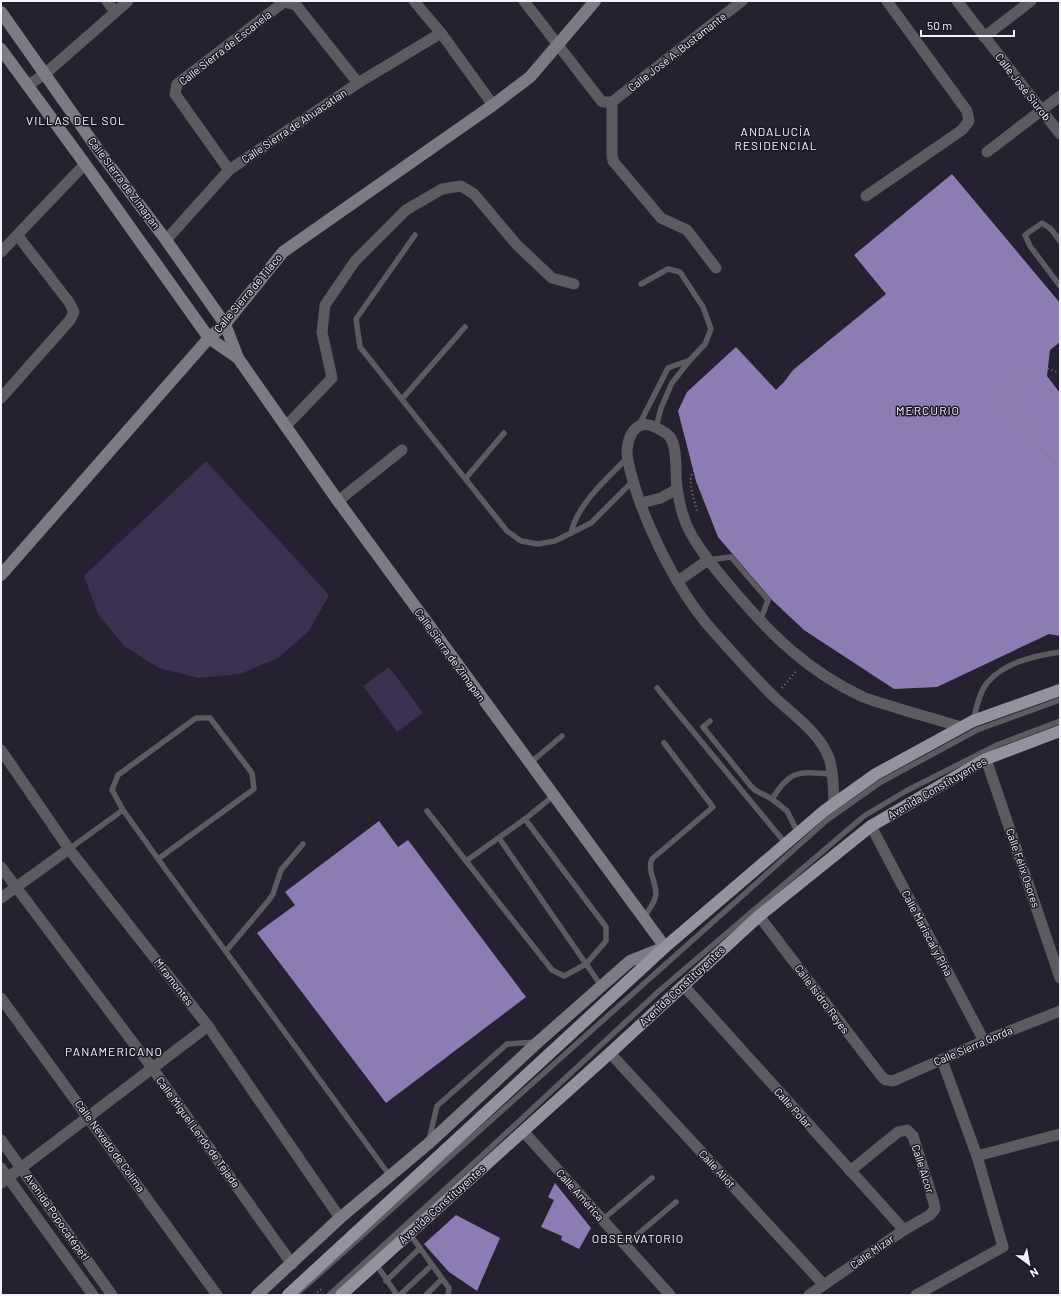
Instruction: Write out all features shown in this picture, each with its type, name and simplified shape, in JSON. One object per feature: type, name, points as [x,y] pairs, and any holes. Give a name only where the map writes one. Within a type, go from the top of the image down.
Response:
[{"type":"main road","points":[[288,1295],[665,947],[834,804],[876,774],[961,727],[973,721],[1060,690]]},
{"type":"main road","name":"Avenida Constituyentes","points":[[343,1294],[759,916],[871,826],[986,759],[1060,731]]},
{"type":"street","points":[[107,1],[115,12]]},
{"type":"street","points":[[27,86],[46,73],[128,1]]},
{"type":"street","points":[[414,1],[441,33],[493,105]]},
{"type":"street","points":[[524,1],[602,102],[612,102],[613,161],[661,218],[687,230],[716,268]]},
{"type":"street","name":"Calle Sierra de Tilaco","points":[[1,575],[209,338],[225,324],[282,252],[493,105],[530,77],[559,45],[595,1]]},
{"type":"street","name":"Calle José A. Bustamante","points":[[612,102],[742,1]]},
{"type":"street","points":[[866,196],[962,130],[969,121],[967,111],[887,1]]},
{"type":"street","name":"Calle José Siurob","points":[[957,1],[1040,111],[1060,134]]},
{"type":"street","points":[[984,37],[1031,1]]},
{"type":"street","name":"Calle Sierra de Escanela","points":[[229,170],[175,94],[178,84],[284,2],[296,5],[358,83]]},
{"type":"street","name":"Calle Sierra de Zimapan","points":[[1,12],[46,73],[101,154],[166,240],[225,324],[238,358],[338,501],[665,947]]},
{"type":"street","name":"Calle Sierra de Ahuacatlan","points":[[166,240],[229,170],[358,83],[441,33]]},
{"type":"street","name":"Calle Sierra de Zimapan","points":[[1,49],[209,338],[238,358]]},
{"type":"street","points":[[987,152],[1060,96]]},
{"type":"street","points":[[1,252],[18,236],[85,164]]},
{"type":"street","points":[[286,426],[332,378],[322,332],[324,305],[354,261],[406,210],[442,189],[461,186],[474,194],[518,245],[552,278],[574,284]]},
{"type":"street","points":[[1,398],[70,320],[74,312],[69,302],[18,236]]},
{"type":"street","points":[[834,804],[830,760],[823,746],[812,732],[756,679],[706,623],[678,581],[653,532],[641,503],[627,458],[626,447],[629,437],[637,428],[645,424],[669,435],[674,443],[677,488],[684,517],[689,530],[708,560],[760,622],[800,660],[864,698],[961,727]]},
{"type":"street","points":[[338,501],[402,450]]},
{"type":"street","points":[[641,503],[661,498],[677,488]]},
{"type":"street","points":[[678,581],[708,560]]},
{"type":"street","name":"Miramontes","points":[[1,750],[69,849],[208,1026],[340,1218]]},
{"type":"street","name":"Calle Félix Osores","points":[[986,759],[1060,978]]},
{"type":"street","name":"Calle Mariscal y Piña","points":[[871,826],[984,1041]]},
{"type":"street","points":[[1,898],[69,849]]},
{"type":"street","name":"Calle Miguel Lerdo de Tejada","points":[[1,867],[153,1069],[292,1264]]},
{"type":"street","name":"Calle Isidro Reyes","points":[[759,916],[882,1077],[886,1080]]},
{"type":"street","points":[[257,1295],[340,1218],[428,1144],[538,1042],[630,961],[665,947]]},
{"type":"street","name":"Calle Polar","points":[[683,985],[904,1230]]},
{"type":"street","name":"Calle Nevado de Colima","points":[[1,998],[217,1295]]},
{"type":"street","name":"Calle Sierra Gorda","points":[[886,1080],[893,1081],[984,1041],[1060,1011]]},
{"type":"street","points":[[5,1180],[208,1026]]},
{"type":"street","name":"Calle Aliot","points":[[610,1053],[824,1285]]},
{"type":"street","points":[[916,1295],[1003,1247],[977,1156],[942,1060]]},
{"type":"street","name":"Calle Alcor","points":[[850,1171],[898,1132],[907,1130],[913,1136],[934,1203],[934,1209]]},
{"type":"street","name":"Calle América","points":[[523,1131],[670,1295]]},
{"type":"street","points":[[977,1156],[1060,1134]]},
{"type":"street","name":"Avenida Popocatépetl","points":[[1,1140],[22,1167],[112,1295]]},
{"type":"street","name":"Avenida Popocatépetl","points":[[1,1168],[5,1180],[93,1295]]},
{"type":"street","name":"Calle Mizar","points":[[809,1295],[904,1230],[930,1215],[934,1209]]},
{"type":"lane","points":[[1060,241],[1050,229],[1042,223],[1025,235],[1030,246],[1060,286]]},
{"type":"lane","points":[[415,235],[356,319],[360,347],[507,531],[521,541],[538,544],[555,541],[592,523],[633,480]]},
{"type":"lane","points":[[640,284],[668,269],[680,272],[703,307],[711,329],[705,344],[672,383],[661,408],[656,428]]},
{"type":"lane","points":[[402,399],[465,328]]},
{"type":"lane","points":[[637,428],[668,368],[690,360]]},
{"type":"lane","points":[[466,478],[504,433]]},
{"type":"lane","points":[[571,533],[574,519],[597,489],[627,458]]},
{"type":"lane","points":[[708,560],[731,557],[768,600],[760,622]]},
{"type":"lane","points":[[973,721],[981,695],[987,684],[1003,670],[1021,661],[1060,652]]},
{"type":"lane","points":[[657,688],[786,844]]},
{"type":"lane","points":[[297,1295],[660,968],[827,820],[881,782],[977,730],[1060,700]]},
{"type":"lane","points":[[158,859],[254,789],[252,773],[210,718],[196,718],[118,775],[112,790],[123,810],[158,859],[391,1176]]},
{"type":"lane","points":[[710,721],[703,726],[755,790],[772,799],[787,811],[798,833]]},
{"type":"lane","points":[[329,1295],[659,991],[864,816],[906,791],[997,745],[1060,721]]},
{"type":"lane","points":[[530,764],[562,736]]},
{"type":"lane","points":[[644,918],[653,904],[656,894],[650,864],[652,859],[713,807],[664,743]]},
{"type":"lane","points":[[772,799],[780,786],[788,778],[801,772],[832,774]]},
{"type":"lane","points":[[466,861],[525,819],[553,796]]},
{"type":"lane","points":[[69,849],[123,810]]},
{"type":"lane","points":[[426,811],[552,970],[564,976],[586,964],[606,941],[606,927],[525,819]]},
{"type":"lane","points":[[499,838],[602,987]]},
{"type":"lane","points":[[226,951],[269,900],[273,894],[281,870],[303,844]]},
{"type":"lane","points":[[428,1144],[437,1106],[507,1044],[538,1042]]},
{"type":"lane","points":[[602,1220],[652,1178]]},
{"type":"lane","points":[[625,1245],[676,1202]]},
{"type":"lane","points":[[409,1233],[449,1288],[448,1295]]},
{"type":"lane","points":[[386,1281],[420,1248]]},
{"type":"lane","points":[[375,1264],[397,1295]]},
{"type":"lane","points":[[400,1295],[432,1265]]},
{"type":"lane","points":[[426,1295],[442,1279]]},
{"type":"path","points":[[1001,400],[1040,366],[1060,373]]},
{"type":"path","points":[[996,394],[1060,470]]},
{"type":"path","points":[[1049,457],[1060,448]]},
{"type":"path","points":[[694,471],[691,473],[692,487],[697,511]]},
{"type":"path","points":[[782,688],[799,668]]},
{"type":"shaded area","points":[[206,461],[329,595],[309,631],[278,658],[240,674],[199,678],[159,668],[124,646],[98,614],[84,576]]},
{"type":"shaded area","points":[[389,667],[423,713],[397,732],[363,686]]},
{"type":"building","points":[[952,174],[1060,303],[1060,342],[1050,350],[1047,376],[1060,393],[1060,636],[1049,634],[937,687],[894,689],[804,630],[772,600],[718,537],[696,481],[678,411],[687,392],[736,347],[776,390],[793,370],[886,294],[854,255]]},
{"type":"building","points":[[379,821],[398,847],[408,840],[526,997],[386,1103],[257,933],[295,905],[285,892]]},
{"type":"building","points":[[555,1183],[591,1228],[579,1249],[561,1240],[562,1236],[541,1227],[554,1200],[548,1197]]},
{"type":"building","points":[[456,1215],[500,1238],[477,1291],[449,1272],[424,1244]]},
{"type":"district","name":"VILLAS DEL SOL","points":[[76,121]]},
{"type":"district","name":"ANDALUCÍA RESIDENCIAL","points":[[776,139]]},
{"type":"district","name":"MERCURIO","points":[[928,411]]},
{"type":"district","name":"PANAMERICANO","points":[[114,1052]]},
{"type":"district","name":"OBSERVATORIO","points":[[638,1239]]}]
